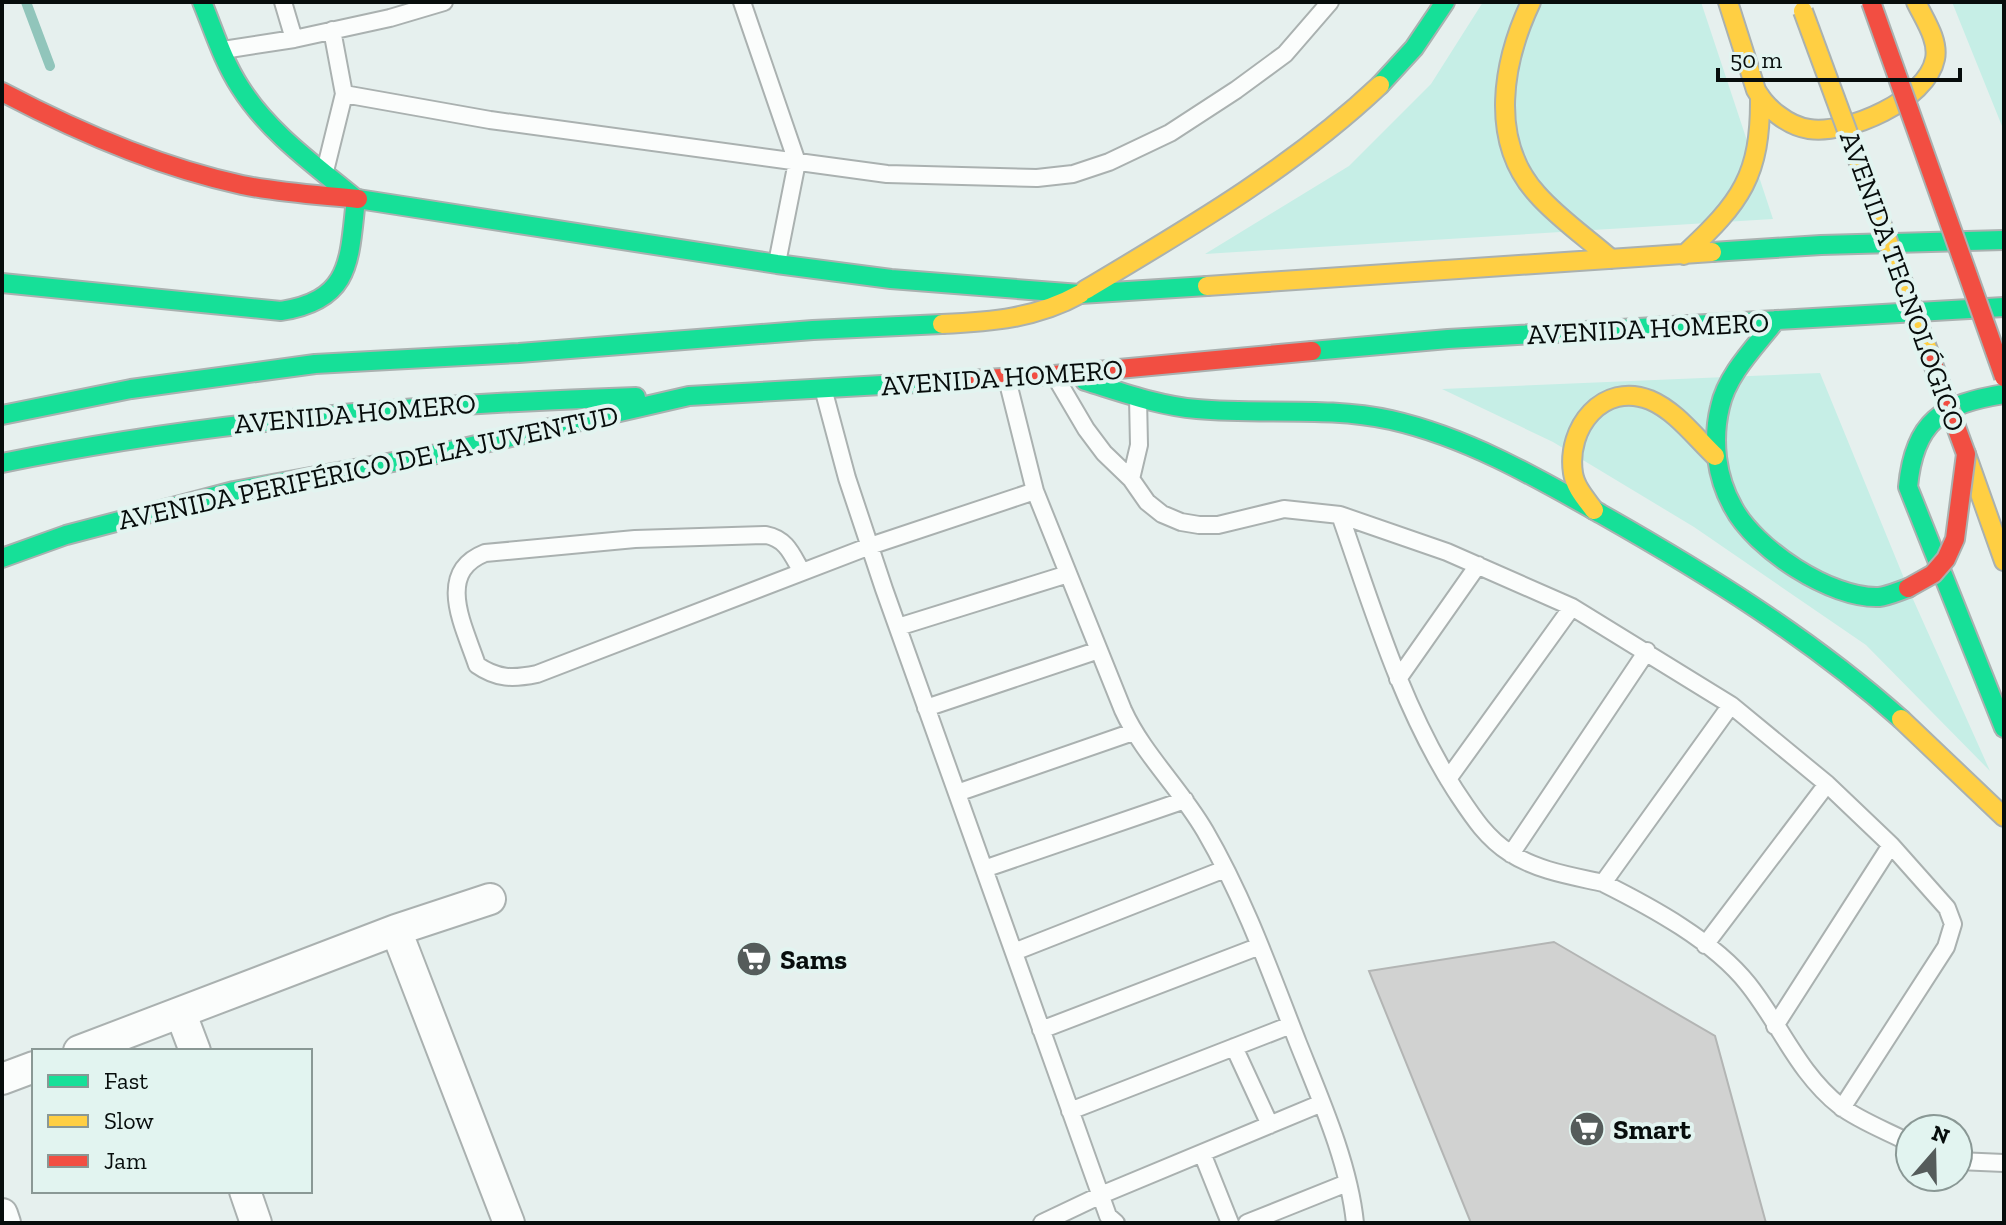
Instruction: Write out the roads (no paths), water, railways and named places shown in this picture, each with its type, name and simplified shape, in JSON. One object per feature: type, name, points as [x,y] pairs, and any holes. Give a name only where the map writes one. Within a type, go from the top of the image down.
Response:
[{"type":"main road","points":[[2,283],[299,310],[316,305],[330,295],[340,281],[351,245],[356,199],[258,112],[240,87],[202,2]]},
{"type":"main road","points":[[1080,294],[1205,217],[1316,142],[1385,79],[1415,46],[1445,2]]},
{"type":"main road","points":[[1531,2],[1516,30],[1505,68],[1504,101],[1508,135],[1516,159],[1534,190],[1611,259]]},
{"type":"main road","points":[[1684,255],[1713,229],[1740,198],[1755,165],[1762,131],[1760,96],[1728,2]]},
{"type":"main road","points":[[1871,2],[2004,377]]},
{"type":"main road","points":[[1760,96],[1788,122],[1812,129],[1841,127],[1888,109],[1920,89],[1930,76],[1936,59],[1933,40],[1916,2]]},
{"type":"main road","name":"AVENIDA TECNOLÓGICO","points":[[1799,5],[2004,561]]},
{"type":"main road","name":"AVENIDA HOMERO","points":[[2,92],[60,123],[176,167],[244,185],[891,279],[1080,294],[1821,245],[2004,240]]},
{"type":"main road","name":"AVENIDA HOMERO","points":[[2,415],[131,389],[315,364],[519,353],[1011,318],[1057,307],[1080,294]]},
{"type":"main road","name":"AVENIDA HOMERO","points":[[2,463],[80,445],[238,423],[471,402],[824,390],[1059,375],[1448,339],[2004,307]]},
{"type":"main road","points":[[1776,320],[1735,373],[1720,405],[1715,456],[1733,508],[1764,544],[1806,576],[1847,593],[1880,597],[1908,588],[1933,574],[1946,559],[1955,539],[1966,454]]},
{"type":"main road","points":[[1059,375],[1138,397],[1195,408],[1312,411],[1389,420],[1426,430],[1482,452],[1650,540],[1748,602],[1843,669],[1938,753],[2004,817]]},
{"type":"main road","points":[[2004,394],[1980,397],[1948,408],[1921,431],[1908,460],[1908,487],[2004,728]]},
{"type":"main road","points":[[1594,510],[1573,476],[1571,452],[1577,429],[1593,407],[1613,398],[1630,395],[1650,400],[1715,456]]},
{"type":"main road","name":"AVENIDA PERIFÉRICO DE LA JUVENTUD","points":[[2,558],[66,535],[234,491],[437,454],[689,396]]},
{"type":"street","points":[[85,1049],[396,930],[490,899]]},
{"type":"street","points":[[396,930],[509,1223]]},
{"type":"street","points":[[181,1014],[194,1049]]},
{"type":"street","points":[[2,1079],[32,1068]]},
{"type":"street","points":[[246,1193],[256,1223]]},
{"type":"street","points":[[2,1214],[5,1223]]},
{"type":"lane","points":[[283,2],[294,39]]},
{"type":"lane","points":[[222,51],[390,18],[444,2]]},
{"type":"lane","points":[[742,2],[797,162],[777,264]]},
{"type":"lane","points":[[344,94],[490,120],[903,176],[999,179],[1073,174],[1109,162],[1170,133],[1214,105],[1285,54],[1330,2]]},
{"type":"lane","points":[[325,172],[344,94],[332,30]]},
{"type":"lane","points":[[1059,375],[1095,441],[1154,508],[1181,522],[1218,525],[1284,509],[1340,515],[1478,565],[1572,607],[1647,651],[1731,705],[1827,784],[1891,845],[1947,908],[1953,924],[1946,947],[1842,1108]]},
{"type":"lane","points":[[1006,378],[1035,491],[1133,732],[1185,800],[1242,900],[1322,1103],[1347,1183],[1355,1223]]},
{"type":"lane","points":[[824,390],[847,478],[926,708],[1108,1216],[1116,1223]]},
{"type":"lane","points":[[1131,479],[1139,445],[1138,397]]},
{"type":"lane","points":[[802,572],[786,545],[780,539],[766,535],[635,539],[485,553],[473,558],[463,568],[456,580],[455,596],[477,665],[499,677],[515,679],[537,674],[870,546],[1035,491]]},
{"type":"lane","points":[[1340,515],[1420,732],[1480,827],[1511,854],[1549,870],[1603,883],[1656,910],[1705,945],[1747,983],[1802,1068],[1842,1108],[1894,1135]]},
{"type":"lane","points":[[1398,679],[1478,565]]},
{"type":"lane","points":[[898,627],[1068,574]]},
{"type":"lane","points":[[1448,779],[1572,607]]},
{"type":"lane","points":[[926,708],[1099,650]]},
{"type":"lane","points":[[1511,854],[1647,651]]},
{"type":"lane","points":[[1603,883],[1731,705]]},
{"type":"lane","points":[[957,793],[1133,732]]},
{"type":"lane","points":[[1705,945],[1827,784]]},
{"type":"lane","points":[[984,869],[1185,800]]},
{"type":"lane","points":[[1775,1026],[1891,845]]},
{"type":"lane","points":[[1014,952],[1225,869]]},
{"type":"lane","points":[[1041,1030],[1260,946]]},
{"type":"lane","points":[[1070,1111],[1291,1025]]},
{"type":"lane","points":[[1234,1047],[1270,1125]]},
{"type":"lane","points":[[1042,1223],[1101,1195],[1322,1103]]},
{"type":"lane","points":[[1202,1153],[1230,1223]]},
{"type":"lane","points":[[1974,1162],[2004,1163]]},
{"type":"lane","points":[[1247,1223],[1347,1183]]},
{"type":"waterway","points":[[26,2],[50,66]]},
{"type":"place","name":"Sams","points":[[754,959]]},
{"type":"place","name":"Smart","points":[[1587,1129]]}]
